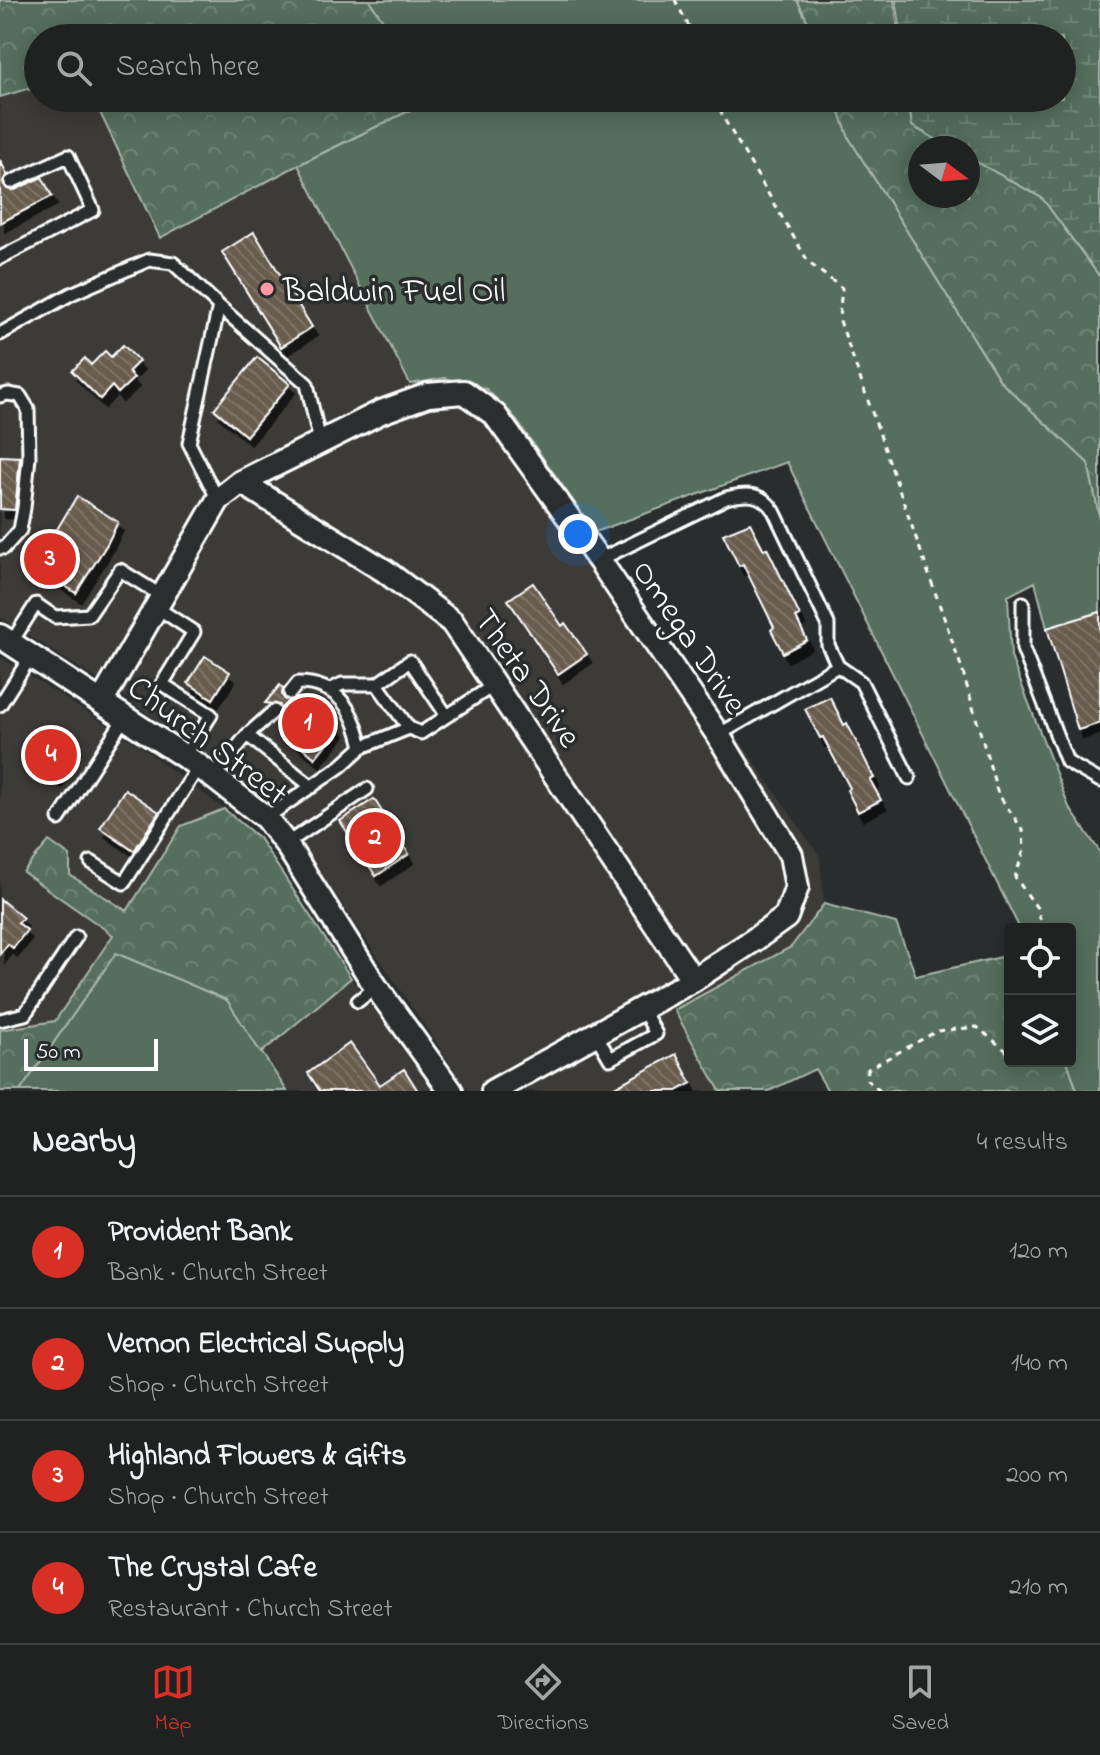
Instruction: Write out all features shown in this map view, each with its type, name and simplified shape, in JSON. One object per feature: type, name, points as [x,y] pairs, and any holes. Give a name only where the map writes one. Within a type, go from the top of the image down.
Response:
[{"type":"street","name":"Omega Drive","points":[[102,701],[218,500],[241,482],[381,412],[428,395],[464,392],[495,415],[599,560],[718,735],[791,855],[797,887],[786,917],[693,980],[493,1091]]},
{"type":"street","name":"Theta Drive","points":[[241,482],[385,571],[452,622],[693,980]]},
{"type":"street","name":"Church Street","points":[[6,640],[125,716],[266,818],[286,844],[367,994],[451,1091]]},
{"type":"lane","points":[[0,258],[93,210],[68,156],[4,185]]},
{"type":"lane","points":[[0,334],[71,294],[149,260],[173,263],[307,384],[320,442]]},
{"type":"lane","points":[[218,500],[189,443],[219,306]]},
{"type":"lane","points":[[0,396],[20,396],[28,409],[29,457],[20,530],[4,548],[0,548]]},
{"type":"lane","points":[[599,560],[726,498],[744,493],[766,500],[828,624],[828,645],[838,666],[861,682],[909,778]]},
{"type":"lane","points":[[6,640],[36,604],[55,617],[89,615],[120,570],[194,632],[162,684],[211,715],[199,767],[124,883],[91,862]]},
{"type":"lane","points":[[1023,603],[1023,649],[1067,762],[1100,781]]},
{"type":"lane","points":[[0,705],[4,691],[31,656]]},
{"type":"lane","points":[[332,689],[342,684],[377,684],[410,661],[447,716]]},
{"type":"lane","points":[[718,735],[838,666]]},
{"type":"lane","points":[[290,693],[298,683],[313,683],[332,689],[356,722],[362,747]]},
{"type":"lane","points":[[377,684],[409,728],[421,733],[494,685]]},
{"type":"lane","points":[[199,767],[247,735],[274,711]]},
{"type":"lane","points":[[59,819],[125,716]]},
{"type":"lane","points":[[266,818],[312,787],[362,747],[409,728]]},
{"type":"lane","points":[[247,735],[312,787]]},
{"type":"lane","points":[[286,844],[367,789]]},
{"type":"lane","points":[[0,1020],[25,1014],[76,937]]},
{"type":"path","points":[[675,0],[688,24]]},
{"type":"path","points":[[721,112],[809,263],[842,288],[839,318],[962,669],[998,794],[1023,830],[1024,850],[1015,877],[1037,908],[1041,923]]},
{"type":"path","points":[[880,1091],[867,1080],[868,1069],[937,1031],[977,1027],[1004,1049]]},
{"type":"shaded area","points":[[24,90],[24,112],[100,112],[161,238],[298,165],[409,384],[445,378],[486,389],[512,414],[820,857],[824,904],[792,947],[674,1010],[720,1091],[469,1091],[280,813],[128,699],[0,617],[0,97]]},
{"type":"shaded area","points":[[0,657],[140,746],[224,809],[181,826],[127,911],[70,875],[48,841],[23,873],[114,935],[55,1021],[0,1030]]},
{"type":"shaded area","points":[[351,978],[433,1091],[285,1091],[261,1053]]},
{"type":"green space","points":[[0,0],[369,0],[385,24],[24,24],[24,90],[0,97]]},
{"type":"green space","points":[[369,0],[797,0],[809,24],[385,24]]},
{"type":"green space","points":[[797,0],[894,0],[897,24],[809,24]]},
{"type":"green space","points":[[896,0],[1100,0],[1100,277],[1042,198],[980,164],[980,136],[930,136],[912,126],[910,112],[1076,112],[1076,24],[900,24]]},
{"type":"green space","points":[[100,112],[406,112],[298,165],[160,238]]},
{"type":"green space","points":[[406,112],[840,112],[849,138],[1001,382],[1088,463],[1100,519],[1100,612],[1047,628],[1035,582],[1008,596],[1011,657],[1069,807],[1100,852],[1100,1091],[1077,1091],[1069,1067],[1076,1067],[1076,923],[1017,923],[787,462],[595,532],[512,414],[486,389],[445,378],[410,384],[298,165]]},
{"type":"green space","points":[[840,112],[910,112],[912,126],[930,136],[908,136],[908,208],[980,208],[980,164],[1042,198],[1100,277],[1100,519],[1088,463],[1001,382],[849,138]]},
{"type":"green space","points":[[224,809],[259,838],[351,978],[261,1053],[227,1000],[116,953],[20,1091],[0,1091],[0,1030],[55,1021],[113,935],[23,872],[49,841],[70,856],[70,875],[127,911],[181,826]]},
{"type":"green space","points":[[824,904],[896,923],[916,976],[1004,956],[1004,1067],[1069,1067],[1077,1091],[828,1091],[815,1069],[769,1091],[720,1091],[674,1010],[791,947]]},
{"type":"green space","points":[[116,953],[227,1000],[287,1091],[20,1091]]},
{"type":"building","points":[[0,160],[7,174],[3,182],[7,189],[15,190],[42,177],[52,196],[0,223]]},
{"type":"building","name":"Baldwin Fuel Oil","points":[[254,232],[312,327],[281,347],[222,252]]},
{"type":"building","points":[[123,345],[139,361],[128,372],[134,378],[118,393],[112,386],[100,399],[72,371],[85,358],[91,365],[105,351],[111,357]]},
{"type":"building","points":[[257,357],[290,384],[246,436],[214,409]]},
{"type":"building","points":[[0,456],[20,457],[15,510],[0,509]]},
{"type":"building","points":[[77,496],[118,522],[76,593],[35,566]]},
{"type":"building","points":[[750,523],[764,550],[767,548],[800,616],[796,618],[807,640],[783,653],[771,630],[774,627],[743,564],[739,566],[723,534]]},
{"type":"building","points":[[533,583],[562,626],[565,623],[587,654],[558,674],[508,600]]},
{"type":"building","points":[[1100,612],[1100,723],[1078,730],[1047,628]]},
{"type":"building","points":[[205,656],[230,672],[213,699],[188,683]]},
{"type":"building","points":[[280,685],[285,700],[296,698],[301,702],[304,698],[340,727],[315,758],[279,727],[285,720],[281,716],[280,705],[265,703]]},
{"type":"building","points":[[830,697],[844,725],[847,723],[874,778],[870,780],[881,800],[858,812],[847,790],[850,788],[805,709]]},
{"type":"building","points":[[56,733],[76,743],[57,779],[27,763],[39,741],[49,746]]},
{"type":"building","points":[[125,789],[159,812],[134,851],[100,828]]},
{"type":"building","points":[[374,799],[409,854],[376,876],[340,821]]},
{"type":"building","points":[[0,899],[23,918],[18,923],[27,930],[13,948],[8,944],[0,954]]},
{"type":"building","points":[[350,1043],[380,1085],[404,1069],[418,1091],[320,1091],[308,1073]]},
{"type":"building","points":[[676,1054],[691,1083],[677,1091],[607,1091]]},
{"type":"place","name":"Baldwin Fuel Oil","points":[[267,289]]},
{"type":"place","name":"Highland Flowers & Gifts","points":[[50,559]]},
{"type":"place","name":"Provident Bank","points":[[308,723]]},
{"type":"place","name":"The Crystal Cafe","points":[[51,755]]},
{"type":"place","name":"Vernon Electrical Supply","points":[[375,838]]}]
